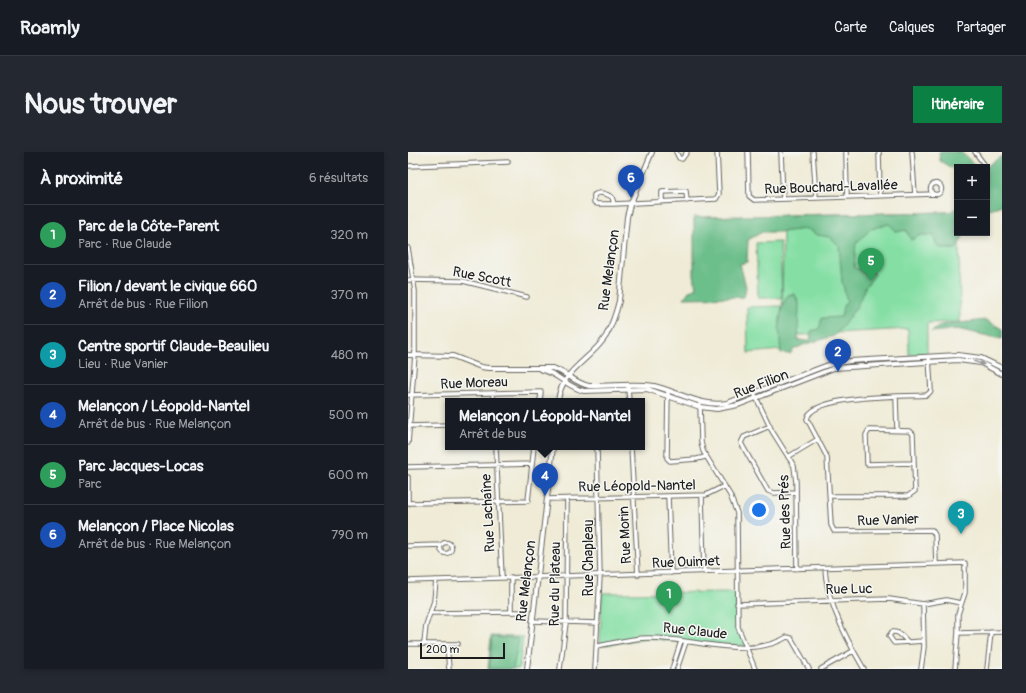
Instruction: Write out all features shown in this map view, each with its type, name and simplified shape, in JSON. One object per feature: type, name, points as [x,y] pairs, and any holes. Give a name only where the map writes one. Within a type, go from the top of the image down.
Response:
[{"type":"street","name":"Rue Melançon","points":[[559,398],[561,386],[565,380],[600,343],[606,335],[615,314],[619,301],[627,218],[631,203],[652,152]]},
{"type":"street","points":[[676,152],[678,158],[682,159],[687,152]]},
{"type":"street","points":[[614,204],[612,197],[607,194],[596,194],[593,198],[597,204],[614,204],[662,202],[716,199],[718,194],[717,152]]},
{"type":"street","name":"Rue Bouchard-Lavallée","points":[[748,152],[749,196],[754,200],[934,194]]},
{"type":"street","points":[[781,152],[783,199]]},
{"type":"street","points":[[814,152],[816,198]]},
{"type":"street","points":[[846,152],[847,197]]},
{"type":"street","points":[[879,152],[880,196]]},
{"type":"street","points":[[912,152],[914,195]]},
{"type":"street","points":[[975,152],[984,164]]},
{"type":"street","points":[[408,166],[508,162]]},
{"type":"street","points":[[662,202],[662,192],[686,191],[687,200]]},
{"type":"street","points":[[408,248],[414,279],[415,355],[410,395],[408,443]]},
{"type":"street","name":"Rue Scott","points":[[408,280],[463,281],[527,297]]},
{"type":"street","name":"Rue Filion","points":[[408,355],[453,356],[481,367],[488,368],[552,368],[569,375],[582,384],[589,386],[628,388]]},
{"type":"street","name":"Rue Filion","points":[[929,359],[970,356],[981,358],[1002,368]]},
{"type":"street","name":"Rue Filion","points":[[700,405],[727,403],[833,366],[872,359],[970,361],[981,363],[1002,374]]},
{"type":"street","points":[[914,463],[867,464],[866,435],[869,430],[910,431],[913,434],[914,463],[914,491],[908,496],[830,496],[827,457],[807,419],[807,416],[812,411],[848,399],[927,396],[930,393],[929,359]]},
{"type":"street","name":"Rue Filion","points":[[532,367],[552,372],[577,389],[584,391],[647,385],[700,405],[717,409],[728,408],[756,398],[833,366]]},
{"type":"street","points":[[628,388],[629,398]]},
{"type":"street","name":"Rue Moreau","points":[[410,395],[541,392],[540,398]]},
{"type":"street","points":[[493,393],[493,398]]},
{"type":"street","points":[[668,393],[667,458],[670,461],[697,460],[705,457]]},
{"type":"street","name":"Rue des Prés","points":[[754,393],[770,426],[794,466],[796,492],[797,569]]},
{"type":"street","points":[[896,397],[897,430]]},
{"type":"street","points":[[727,403],[728,408]]},
{"type":"street","points":[[700,405],[701,442],[705,457],[724,486],[737,513],[738,627],[755,669]]},
{"type":"street","points":[[409,426],[445,425]]},
{"type":"street","points":[[770,426],[744,437],[741,443],[768,491],[774,493],[796,492]]},
{"type":"street","points":[[788,457],[818,440]]},
{"type":"street","name":"Rue Lachaîne","points":[[496,450],[502,578]]},
{"type":"street","points":[[408,477],[408,504],[528,501],[534,450]]},
{"type":"street","name":"Rue Melançon","points":[[527,669],[553,450]]},
{"type":"street","name":"Rue Chapleau","points":[[595,669],[600,576],[597,450]]},
{"type":"street","name":"Rue Morin","points":[[631,450],[638,575]]},
{"type":"street","points":[[408,468],[532,464]]},
{"type":"street","name":"Rue Léopold-Nantel","points":[[547,499],[706,496],[724,486]]},
{"type":"street","points":[[668,496],[671,573]]},
{"type":"street","points":[[702,496],[704,572]]},
{"type":"street","name":"Rue Vanier","points":[[830,496],[831,525],[834,531],[931,529],[935,535],[936,564]]},
{"type":"street","name":"Rue du Plateau","points":[[560,669],[566,623],[567,499]]},
{"type":"street","points":[[408,546],[441,545]]},
{"type":"street","name":"Rue Ouimet","points":[[408,581],[511,577],[638,575],[965,563],[965,593],[961,604]]},
{"type":"street","points":[[825,568],[826,583],[832,600],[853,651],[864,669]]},
{"type":"street","points":[[511,577],[511,612]]},
{"type":"street","points":[[424,644],[426,626],[434,601],[436,580]]},
{"type":"street","name":"Rue Luc","points":[[737,604],[889,599],[923,604],[946,600],[961,604]]},
{"type":"street","points":[[921,669],[924,641],[923,604]]},
{"type":"street","points":[[955,669],[958,614],[961,604]]},
{"type":"street","points":[[431,613],[519,612]]},
{"type":"street","points":[[532,621],[598,623]]},
{"type":"street","points":[[907,641],[896,631],[892,632],[889,636],[894,643],[924,641]]},
{"type":"street","points":[[987,669],[992,632]]},
{"type":"street","points":[[958,634],[1002,632]]},
{"type":"street","name":"Rue Claude","points":[[597,646],[650,637],[716,646],[747,647],[774,643],[787,637],[791,638],[809,669]]},
{"type":"street","points":[[672,669],[681,641]]},
{"type":"street","points":[[677,669],[686,642]]},
{"type":"street","points":[[408,644],[458,644]]},
{"type":"street","points":[[447,644],[449,669]]},
{"type":"street","points":[[821,669],[853,651]]},
{"type":"green space","points":[[939,152],[961,152],[974,164],[954,164],[954,169],[940,161]]},
{"type":"green space","points":[[1002,156],[1002,205],[990,209],[990,200],[990,164]]},
{"type":"green space","points":[[954,210],[954,236],[963,236],[956,249],[944,249],[937,246],[933,235],[921,235],[911,240],[906,230],[897,232],[889,224],[871,229],[856,243],[854,268],[874,272],[875,275],[866,286],[857,306],[834,336],[803,345],[793,350],[790,354],[781,353],[779,330],[782,308],[788,295],[795,294],[799,303],[798,340],[809,341],[811,331],[819,329],[822,318],[841,317],[843,306],[847,301],[842,282],[839,246],[830,237],[817,235],[807,229],[762,232],[748,240],[747,262],[740,264],[746,287],[744,297],[684,298],[689,291],[696,289],[694,274],[694,217],[950,212]]},
{"type":"green space","points":[[950,212],[954,224],[954,236],[959,236],[960,322],[927,323],[927,354],[909,355],[908,329],[782,336],[783,215]]},
{"type":"green space","points":[[780,242],[782,298],[758,298],[756,243]]},
{"type":"green space","points":[[782,306],[781,350],[748,353],[747,307]]},
{"type":"green space","points":[[986,320],[1002,329],[1002,339],[957,329],[931,332],[941,325]]},
{"type":"green space","points":[[736,592],[737,628],[747,646],[688,643],[647,638],[600,646],[602,593]]},
{"type":"green space","points":[[491,636],[523,637],[519,669],[488,669]]},
{"type":"green space","points":[[492,637],[519,639],[513,669],[489,669]]},
{"type":"place","name":"Melançon / Place Nicolas","points":[[631,198]]},
{"type":"place","name":"Parc Jacques-Locas","points":[[871,281]]},
{"type":"place","name":"Filion / devant le civique 660","points":[[838,372]]},
{"type":"place","name":"Melançon / Léopold-Nantel","points":[[545,496]]},
{"type":"place","name":"Centre sportif Claude-Beaulieu","points":[[961,534]]},
{"type":"place","name":"Parc de la Côte-Parent","points":[[669,614]]}]
